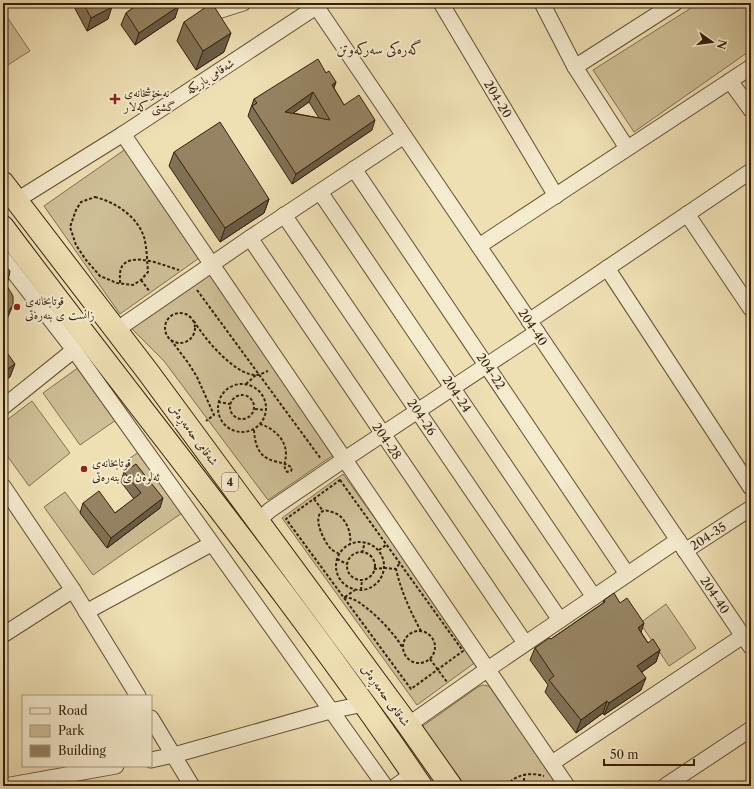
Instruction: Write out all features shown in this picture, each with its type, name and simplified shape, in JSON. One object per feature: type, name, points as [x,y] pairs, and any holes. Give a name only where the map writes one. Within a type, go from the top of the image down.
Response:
[{"type":"highway","name":"شەقامی حەمەڕەش","points":[[3,183],[117,331],[258,520],[451,786]]},
{"type":"highway","name":"شەقامی حەمەڕەش","points":[[3,227],[256,556],[364,704],[410,782]]},
{"type":"highway","points":[[125,386],[148,372]]},
{"type":"street","points":[[218,11],[243,3]]},
{"type":"street","name":"204-20","points":[[441,3],[556,196]]},
{"type":"street","points":[[542,3],[575,67],[627,148]]},
{"type":"street","points":[[575,67],[675,3]]},
{"type":"street","name":"شەقامی باریکە","points":[[17,200],[123,134],[319,5]]},
{"type":"street","name":"204-40","points":[[319,5],[404,136],[480,246],[681,546],[747,641]]},
{"type":"street","points":[[480,246],[751,67]]},
{"type":"street","points":[[730,81],[751,110]]},
{"type":"street","points":[[123,134],[567,786]]},
{"type":"street","points":[[117,331],[192,277],[404,136]]},
{"type":"street","name":"204-22","points":[[354,169],[627,574]]},
{"type":"street","points":[[258,520],[345,459],[486,365],[607,268],[751,171]]},
{"type":"street","name":"204-24","points":[[320,192],[594,597]]},
{"type":"street","points":[[687,214],[751,309]]},
{"type":"street","name":"204-26","points":[[284,215],[560,620]]},
{"type":"street","name":"204-28","points":[[250,238],[525,644]]},
{"type":"street","points":[[3,258],[74,350],[330,711],[385,786]]},
{"type":"street","points":[[607,268],[751,488]]},
{"type":"street","points":[[3,407],[74,350]]},
{"type":"street","points":[[3,486],[73,590],[137,695]]},
{"type":"street","name":"204-35","points":[[408,725],[627,574],[751,508]]},
{"type":"street","points":[[86,612],[211,544]]},
{"type":"street","points":[[3,635],[73,590]]},
{"type":"street","points":[[552,763],[747,641]]},
{"type":"street","points":[[152,760],[174,755],[330,711],[364,704]]},
{"type":"street","points":[[152,720],[192,786]]},
{"type":"street","points":[[665,786],[751,729]]},
{"type":"street","points":[[5,786],[41,783],[112,767]]},
{"type":"path","points":[[95,197],[107,200],[123,210],[136,222],[144,237],[148,272],[141,280],[133,285],[120,283],[100,276],[76,246],[70,228],[76,210],[81,202],[95,197]]},
{"type":"path","points":[[120,283],[120,274],[123,266],[129,260],[139,259],[192,277],[258,375],[329,470]]},
{"type":"path","points":[[214,415],[193,370],[167,336],[165,326],[169,317],[178,313],[183,313],[191,317],[208,342],[229,362],[243,371],[258,375]]},
{"type":"path","points":[[171,340],[181,344],[190,340],[196,331],[194,321]]},
{"type":"path","points":[[246,384],[279,363]]},
{"type":"path","points":[[236,384],[246,384],[258,390],[263,396],[266,403],[266,410],[263,420],[254,429],[243,433],[235,432],[227,428],[222,422],[218,414],[218,402],[223,392],[229,387],[236,384]]},
{"type":"path","points":[[245,394],[252,398],[254,402],[254,409],[250,416],[239,419],[232,414],[230,404],[233,398],[245,394]]},
{"type":"path","points":[[218,402],[230,404]]},
{"type":"path","points":[[254,409],[266,410]]},
{"type":"path","points":[[205,422],[214,415],[218,414]]},
{"type":"path","points":[[254,429],[258,450],[266,458],[272,461],[284,463],[292,468],[291,471],[287,472],[284,468],[284,463],[286,454],[284,444],[276,433],[268,427],[260,424]]},
{"type":"path","points":[[340,480],[463,651],[411,689],[286,519],[314,499],[340,480]]},
{"type":"path","points":[[314,499],[323,511]]},
{"type":"path","points":[[339,554],[332,549],[322,537],[318,517],[323,511],[334,512],[343,518],[349,530],[350,544]]},
{"type":"path","points":[[360,541],[366,542],[375,546],[384,559],[385,568],[383,576],[372,588],[356,590],[348,587],[342,582],[337,574],[336,567],[339,554],[346,546],[350,544],[360,541]]},
{"type":"path","points":[[362,553],[366,542]]},
{"type":"path","points":[[379,550],[387,545]]},
{"type":"path","points":[[362,553],[370,556],[375,564],[370,577],[362,580],[353,578],[350,575],[347,564],[354,554],[362,553]]},
{"type":"path","points":[[337,559],[347,564]]},
{"type":"path","points":[[400,563],[396,569],[400,585],[409,609],[421,631]]},
{"type":"path","points":[[374,569],[396,569]]},
{"type":"path","points":[[361,590],[362,580]]},
{"type":"path","points":[[344,597],[356,590]]},
{"type":"path","points":[[344,597],[352,598],[364,606],[385,625],[399,641],[404,653],[411,661],[420,663],[430,659],[433,655],[435,644],[433,638],[429,634],[421,631],[409,634],[405,638],[403,648]]},
{"type":"path","points":[[430,659],[455,692]]},
{"type":"path","points":[[507,786],[511,780],[524,774],[536,774],[546,777]]},
{"type":"path","points":[[524,774],[524,786]]},
{"type":"green space","points":[[699,3],[751,3],[751,50],[634,132],[593,70]]},
{"type":"green space","points":[[3,11],[30,51],[3,68]]},
{"type":"green space","points":[[127,148],[202,256],[120,314],[44,206]]},
{"type":"green space","points":[[212,272],[335,454],[268,500],[164,361],[131,328]]},
{"type":"green space","points":[[79,367],[116,420],[80,445],[43,393]]},
{"type":"green space","points":[[32,401],[70,453],[29,486],[3,450],[3,423]]},
{"type":"green space","points":[[139,452],[182,513],[93,575],[44,507],[65,492],[107,548],[150,498],[124,462]]},
{"type":"green space","points":[[343,474],[477,661],[417,705],[282,518]]},
{"type":"green space","points":[[666,604],[696,648],[669,666],[640,623]]},
{"type":"green space","points":[[483,685],[492,688],[558,786],[461,786],[420,728]]},
{"type":"building","points":[[83,3],[110,3],[112,7],[91,18]]},
{"type":"building","points":[[140,3],[177,3],[179,6],[139,33],[126,13]]},
{"type":"building","points":[[212,3],[231,33],[203,51],[184,22]]},
{"type":"building","points":[[318,59],[326,73],[329,71],[336,82],[332,85],[344,105],[359,95],[375,120],[296,174],[252,106],[257,103],[254,99]],"holes":[[[313,92],[330,120],[285,112]]]},
{"type":"building","points":[[220,122],[269,199],[225,228],[174,152]]},
{"type":"building","points":[[3,263],[10,271],[7,286],[13,296],[13,305],[3,317]]},
{"type":"building","points":[[3,347],[15,364],[3,372]]},
{"type":"building","points":[[136,464],[163,498],[111,538],[83,503],[99,491],[115,513],[141,493],[124,472]]},
{"type":"building","points":[[614,593],[620,603],[627,598],[644,623],[638,628],[648,643],[653,639],[660,650],[637,666],[646,678],[609,703],[607,701],[581,720],[549,680],[554,676],[535,648],[549,638],[551,639],[605,602],[604,600]]},
{"type":"place","name":"نەخۆشخانەی گشتی کەلار","points":[[115,99]]},
{"type":"place","name":"قوتابخانەی زانست ی بنەرەتی","points":[[17,307]]},
{"type":"place","name":"قوتابخانەی ئەلوەن ی بنەرەتی","points":[[84,469]]},
{"type":"district","name":"گەرەکی سەرکەوتن","points":[[379,49]]}]
